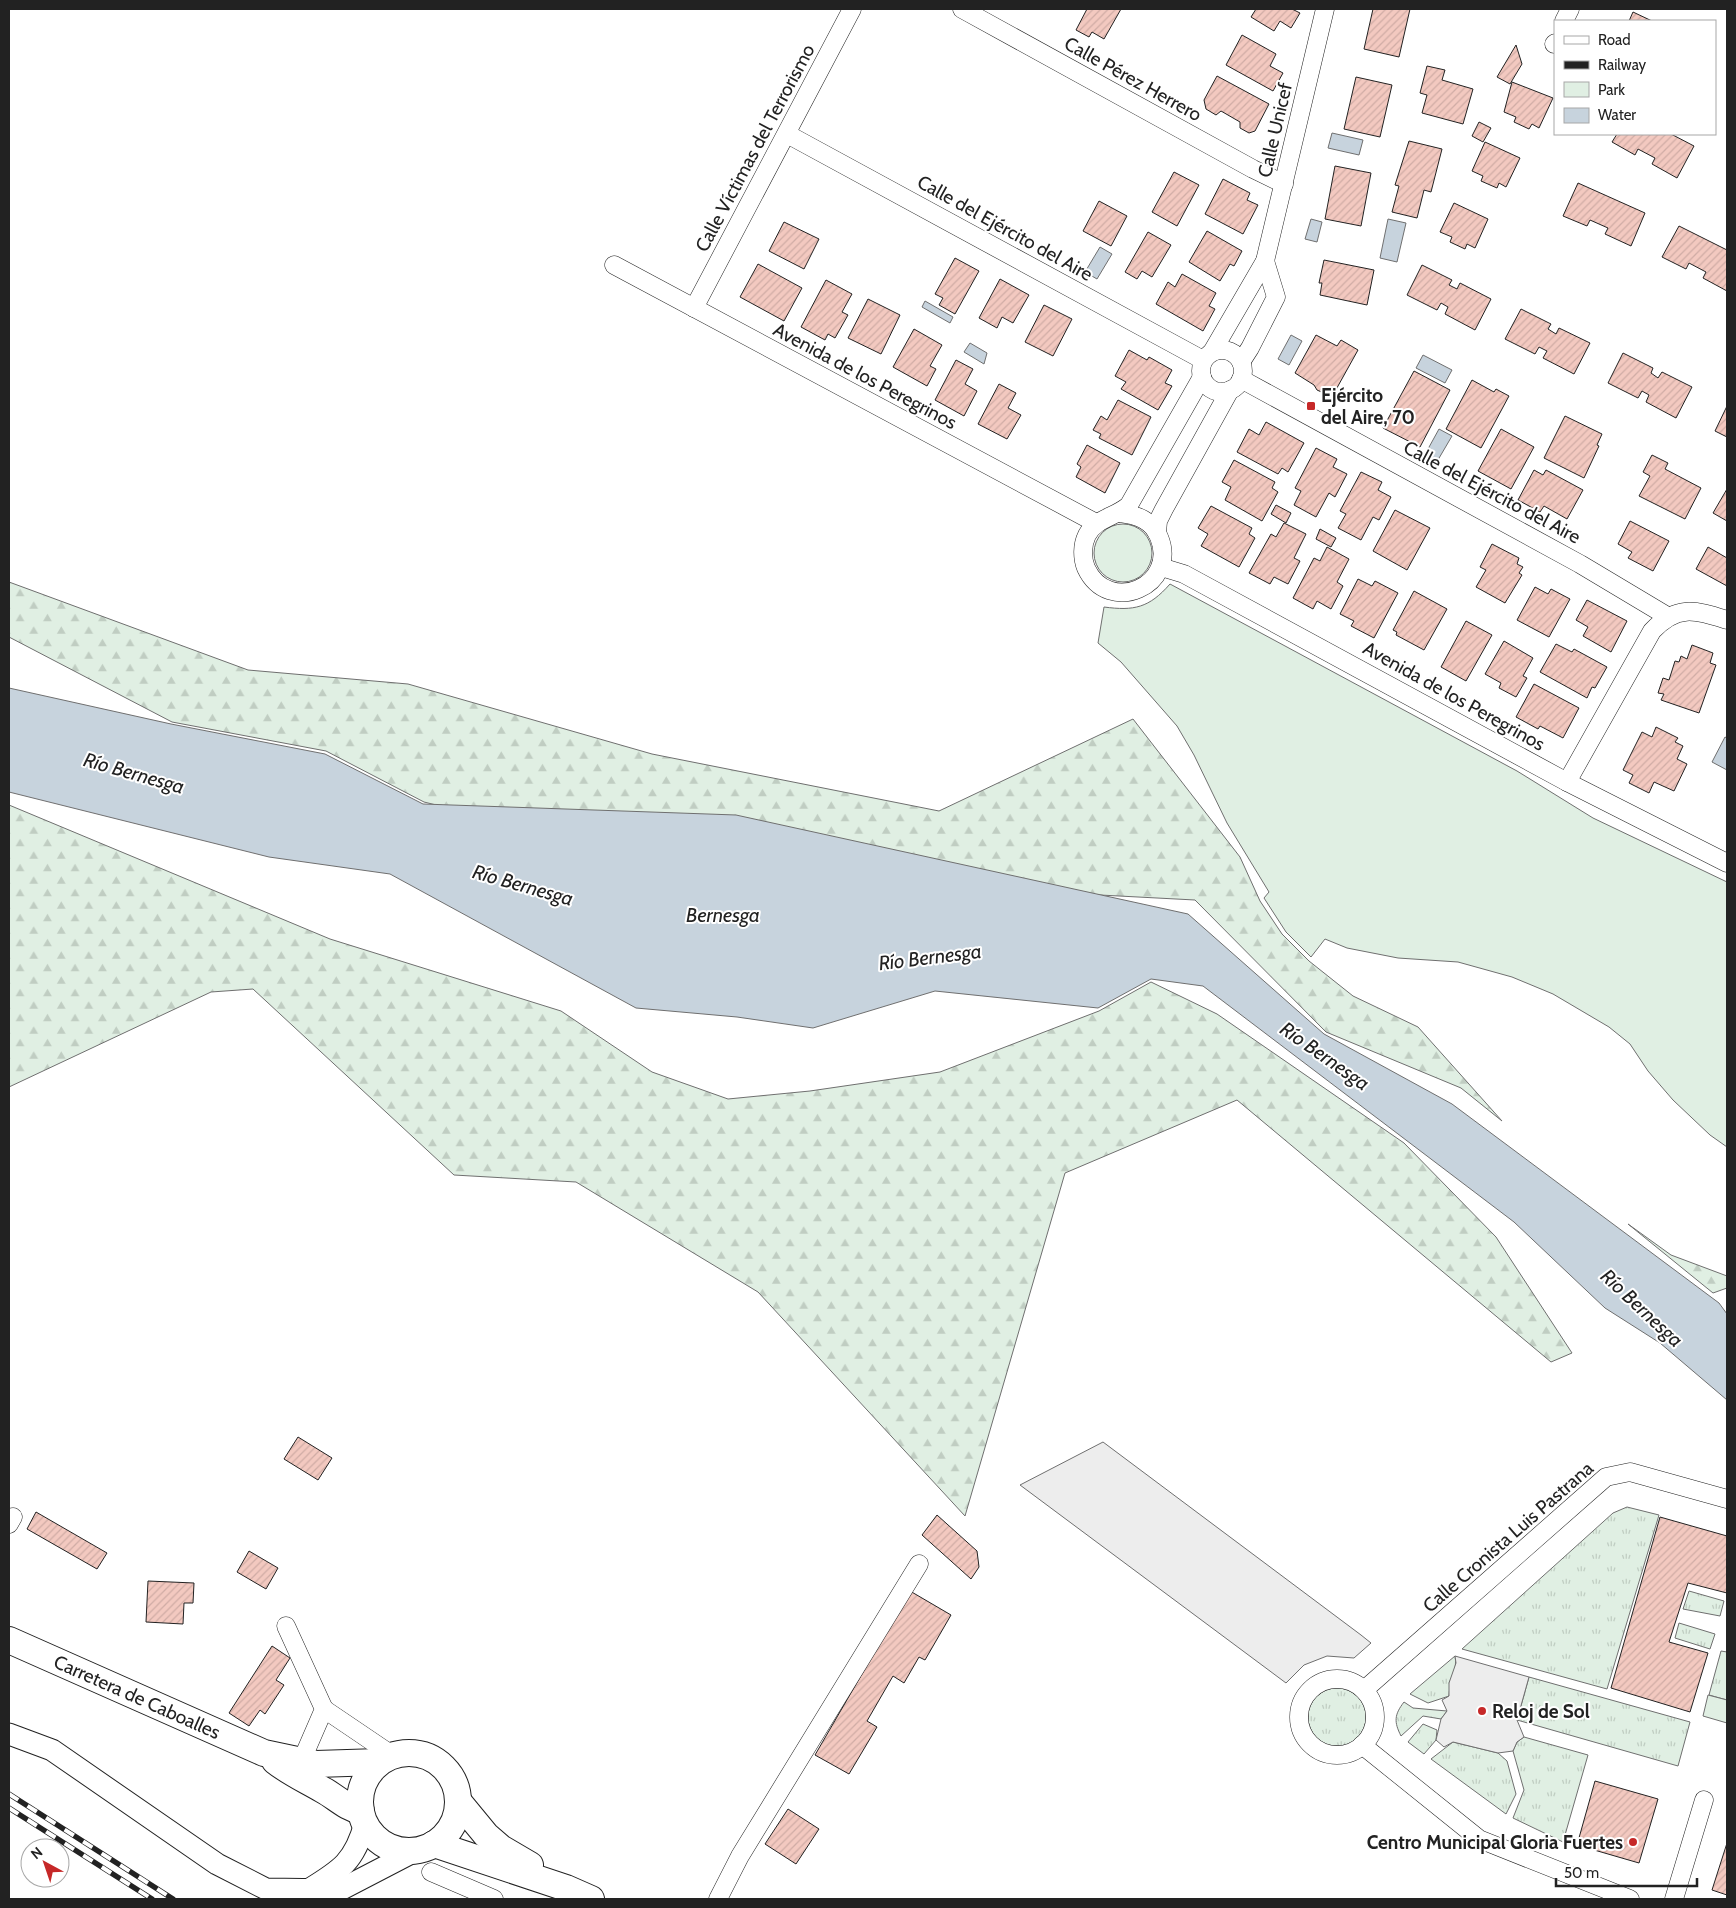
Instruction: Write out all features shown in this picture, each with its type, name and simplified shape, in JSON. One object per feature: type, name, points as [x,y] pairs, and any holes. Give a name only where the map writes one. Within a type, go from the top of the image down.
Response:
[{"type":"main road","name":"Carretera de Caboalles","points":[[9,1640],[264,1753],[316,1764],[385,1759]]},
{"type":"main road","name":"Carretera de Caboalles","points":[[264,1753],[294,1776],[324,1790],[363,1817]]},
{"type":"main road","points":[[425,1847],[451,1827],[458,1801],[456,1787],[450,1774],[428,1756],[414,1753],[385,1759],[365,1780],[361,1790],[363,1817],[378,1839],[386,1845],[402,1850],[425,1847],[566,1888],[591,1899]]},
{"type":"main road","points":[[458,1801],[486,1836],[501,1848],[566,1888]]},
{"type":"street","name":"Calle Víctimas del Terrorismo","points":[[694,308],[852,9]]},
{"type":"street","name":"Calle Pérez Herrero","points":[[962,9],[1284,184]]},
{"type":"street","name":"Calle Unicef","points":[[1120,513],[1136,495],[1206,363],[1265,261],[1325,9]]},
{"type":"street","name":"Calle del Ejército del Aire","points":[[787,134],[1206,363]]},
{"type":"street","points":[[1157,533],[1158,521],[1164,509],[1237,377],[1276,297],[1265,261]]},
{"type":"street","name":"Avenida de los Peregrinos","points":[[614,264],[1096,524]]},
{"type":"street","points":[[1219,350],[1232,352],[1237,377],[1216,391],[1205,383],[1206,363],[1219,350]]},
{"type":"street","name":"Calle del Ejército del Aire","points":[[1237,377],[1580,564],[1667,616]]},
{"type":"street","points":[[1120,513],[1134,515],[1148,522],[1157,533],[1162,544],[1161,566],[1148,584],[1128,593],[1114,592],[1100,586],[1090,576],[1084,563],[1083,549],[1087,535],[1096,524],[1107,516],[1120,513]]},
{"type":"street","name":"Avenida de los Peregrinos","points":[[1161,566],[1177,571],[1567,782],[1727,863]]},
{"type":"street","points":[[1567,782],[1652,631],[1667,616],[1685,610],[1727,620]]},
{"type":"street","name":"Calle Cronista Luis Pastrana","points":[[1364,1690],[1606,1477],[1630,1472],[1727,1499]]},
{"type":"street","points":[[718,1899],[740,1856],[919,1564]]},
{"type":"street","points":[[286,1626],[324,1709],[385,1759]]},
{"type":"street","points":[[1337,1678],[1352,1682],[1364,1690],[1373,1703],[1375,1718],[1371,1733],[1362,1745],[1350,1752],[1337,1755],[1318,1749],[1304,1736],[1299,1723],[1299,1710],[1308,1692],[1324,1681],[1337,1678]]},
{"type":"street","points":[[301,1762],[324,1709]]},
{"type":"street","points":[[9,1734],[52,1750],[217,1864],[266,1889],[340,1890],[425,1847]]},
{"type":"street","points":[[1362,1745],[1479,1839],[1630,1899]]},
{"type":"street","points":[[1674,1899],[1704,1800]]},
{"type":"street","points":[[306,1891],[336,1873],[352,1858],[360,1843],[363,1817]]},
{"type":"street","points":[[432,1872],[494,1899]]},
{"type":"green space","points":[[1123,524],[1134,526],[1147,537],[1152,553],[1150,564],[1139,577],[1123,582],[1112,580],[1099,569],[1094,553],[1096,542],[1107,529]]},
{"type":"green space","points":[[9,582],[248,670],[408,684],[652,754],[939,811],[1133,719],[1240,857],[1260,901],[1282,934],[1309,961],[1353,996],[1418,1027],[1502,1121],[1461,1088],[1326,1032],[1195,900],[719,875],[424,802],[326,751],[172,722],[9,637]]},
{"type":"green space","points":[[1170,584],[1517,771],[1593,818],[1727,882],[1727,1147],[1710,1135],[1673,1100],[1648,1071],[1630,1044],[1609,1027],[1553,994],[1512,977],[1458,962],[1398,958],[1347,948],[1325,939],[1311,957],[1286,932],[1264,898],[1269,892],[1227,823],[1194,755],[1177,726],[1121,662],[1098,643],[1104,607],[1133,608],[1140,606],[1155,598]]},
{"type":"green space","points":[[9,805],[330,939],[561,1011],[652,1072],[728,1099],[810,1091],[940,1072],[1099,1011],[1151,982],[1217,1014],[1404,1143],[1496,1237],[1572,1353],[1551,1362],[1237,1100],[1065,1173],[965,1516],[758,1292],[576,1182],[454,1175],[253,989],[211,992],[9,1087]]},
{"type":"green space","points":[[1628,1224],[1671,1255],[1727,1276],[1727,1288],[1713,1293]]},
{"type":"green space","points":[[1627,1507],[1659,1515],[1607,1689],[1462,1649],[1613,1513]]},
{"type":"green space","points":[[1689,1591],[1724,1601],[1720,1616],[1683,1609]]},
{"type":"green space","points":[[1679,1623],[1715,1634],[1710,1649],[1675,1638]]},
{"type":"green space","points":[[1721,1651],[1727,1652],[1727,1700],[1709,1695]]},
{"type":"green space","points":[[1455,1656],[1456,1661],[1449,1696],[1428,1703],[1410,1694]]},
{"type":"green space","points":[[1529,1677],[1690,1722],[1678,1766],[1517,1720]]},
{"type":"green space","points":[[1331,1688],[1343,1688],[1358,1696],[1366,1711],[1366,1723],[1358,1738],[1343,1746],[1331,1746],[1316,1738],[1308,1723],[1308,1711],[1316,1696]]},
{"type":"green space","points":[[1708,1695],[1727,1700],[1727,1723],[1703,1716]]},
{"type":"green space","points":[[1404,1702],[1413,1708],[1447,1711],[1441,1719],[1423,1716],[1401,1736],[1396,1719],[1398,1711]]},
{"type":"green space","points":[[1423,1724],[1437,1730],[1436,1740],[1424,1754],[1408,1742]]},
{"type":"green space","points":[[1524,1737],[1588,1755],[1563,1842],[1513,1818],[1524,1790],[1513,1751],[1517,1742]]},
{"type":"green space","points":[[1453,1742],[1498,1753],[1507,1761],[1516,1794],[1506,1814],[1431,1759]]},
{"type":"shaded area","points":[[1103,1442],[1371,1643],[1354,1658],[1327,1656],[1304,1665],[1286,1683],[1020,1485]]},
{"type":"shaded area","points":[[1455,1656],[1529,1677],[1517,1720],[1524,1737],[1517,1742],[1513,1751],[1498,1753],[1453,1742],[1444,1747],[1436,1740],[1441,1719],[1447,1711],[1442,1700],[1449,1696],[1449,1683],[1456,1663]]},
{"type":"water","points":[[1332,133],[1363,140],[1359,155],[1328,148]]},
{"type":"water","points":[[1311,219],[1322,222],[1317,242],[1305,239]]},
{"type":"water","points":[[1388,219],[1406,223],[1397,262],[1380,258]]},
{"type":"water","points":[[1100,247],[1112,254],[1097,279],[1085,272]]},
{"type":"water","points":[[925,301],[953,317],[950,323],[922,307]]},
{"type":"water","points":[[1291,335],[1302,341],[1289,365],[1278,359]]},
{"type":"water","points":[[970,343],[987,353],[984,364],[964,352]]},
{"type":"water","points":[[1423,355],[1452,370],[1445,383],[1416,368]]},
{"type":"water","points":[[1439,429],[1452,436],[1435,465],[1423,458]]},
{"type":"water","name":"Bernesga","points":[[9,688],[171,724],[325,754],[423,804],[736,815],[1188,914],[1324,1034],[1452,1104],[1719,1303],[1727,1314],[1727,1400],[1660,1343],[1605,1308],[1514,1222],[1203,986],[1151,979],[1098,1008],[935,991],[813,1028],[737,1017],[636,1008],[390,874],[269,857],[9,792]]},
{"type":"water","points":[[1725,737],[1727,738],[1727,770],[1712,762]]},
{"type":"building","points":[[1087,9],[1121,9],[1104,39],[1092,32],[1089,37],[1076,30]]},
{"type":"building","points":[[1256,9],[1292,9],[1300,13],[1291,28],[1280,21],[1274,31],[1251,17]]},
{"type":"building","points":[[1373,9],[1410,9],[1399,57],[1364,49]]},
{"type":"building","points":[[1633,12],[1650,20],[1629,20]]},
{"type":"building","points":[[1242,35],[1276,54],[1270,66],[1283,73],[1273,91],[1226,65]]},
{"type":"building","points":[[1516,45],[1522,64],[1510,84],[1497,77]]},
{"type":"building","points":[[1427,66],[1445,70],[1442,80],[1473,89],[1463,124],[1422,113],[1427,95],[1420,93]]},
{"type":"building","points":[[1217,76],[1269,104],[1255,131],[1249,133],[1240,128],[1240,122],[1221,111],[1216,115],[1206,109],[1204,100]]},
{"type":"building","points":[[1356,77],[1392,85],[1380,137],[1344,129]]},
{"type":"building","points":[[1512,82],[1553,98],[1539,128],[1532,124],[1529,129],[1514,122],[1516,117],[1504,112]]},
{"type":"building","points":[[1479,122],[1491,128],[1483,142],[1472,136]]},
{"type":"building","points":[[1616,135],[1673,135],[1694,146],[1677,178],[1652,164],[1655,158],[1638,149],[1635,155],[1612,142]]},
{"type":"building","points":[[1409,141],[1442,149],[1431,192],[1424,190],[1417,218],[1392,212],[1399,186],[1395,185]]},
{"type":"building","points":[[1485,142],[1520,158],[1506,187],[1499,183],[1497,188],[1481,181],[1483,176],[1472,171]]},
{"type":"building","points":[[1335,166],[1371,173],[1361,226],[1325,219]]},
{"type":"building","points":[[1174,172],[1199,185],[1177,226],[1152,212]]},
{"type":"building","points":[[1223,179],[1250,193],[1247,200],[1258,205],[1243,234],[1205,214]]},
{"type":"building","points":[[1578,183],[1645,213],[1631,246],[1605,234],[1608,228],[1590,220],[1587,226],[1563,216]]},
{"type":"building","points":[[1099,201],[1127,216],[1111,246],[1083,231]]},
{"type":"building","points":[[1454,203],[1488,219],[1475,248],[1467,244],[1465,249],[1450,242],[1452,237],[1440,232]]},
{"type":"building","points":[[784,222],[819,239],[804,269],[769,251]]},
{"type":"building","points":[[1679,226],[1727,250],[1727,291],[1703,278],[1706,272],[1689,263],[1686,269],[1662,257]]},
{"type":"building","points":[[1207,231],[1242,251],[1234,266],[1230,264],[1220,281],[1189,262]]},
{"type":"building","points":[[1148,232],[1171,245],[1152,277],[1142,271],[1137,279],[1125,272]]},
{"type":"building","points":[[955,258],[979,271],[955,314],[939,305],[943,298],[935,294]]},
{"type":"building","points":[[1324,260],[1374,270],[1367,305],[1320,295],[1322,283],[1319,283]]},
{"type":"building","points":[[758,264],[802,288],[784,321],[740,297]]},
{"type":"building","points":[[1422,265],[1452,280],[1449,285],[1457,289],[1460,283],[1491,299],[1475,330],[1445,314],[1448,307],[1441,303],[1437,310],[1407,295]]},
{"type":"building","points":[[1182,274],[1216,293],[1209,306],[1215,309],[1203,331],[1156,304],[1168,282],[1175,287]]},
{"type":"building","points":[[1000,279],[1029,295],[1013,323],[1002,317],[997,328],[979,318]]},
{"type":"building","points":[[826,280],[852,294],[842,312],[848,315],[835,338],[828,334],[825,340],[801,327]]},
{"type":"building","points":[[868,299],[900,315],[881,354],[848,338]]},
{"type":"building","points":[[1044,305],[1072,319],[1053,356],[1025,342]]},
{"type":"building","points":[[1521,309],[1551,324],[1548,329],[1556,334],[1559,328],[1590,343],[1574,374],[1543,358],[1547,351],[1539,347],[1535,354],[1505,339]]},
{"type":"building","points":[[914,329],[942,345],[930,366],[936,369],[927,386],[893,367]]},
{"type":"building","points":[[1316,335],[1337,346],[1341,340],[1358,350],[1333,395],[1317,390],[1314,385],[1295,373]]},
{"type":"building","points":[[1129,350],[1147,360],[1149,357],[1172,370],[1165,383],[1172,386],[1158,410],[1121,389],[1126,382],[1115,376]]},
{"type":"building","points":[[1623,353],[1653,368],[1651,373],[1658,378],[1662,372],[1692,387],[1676,418],[1646,402],[1649,395],[1642,391],[1638,398],[1608,383]]},
{"type":"building","points":[[956,360],[973,369],[965,384],[977,391],[964,416],[935,400]]},
{"type":"building","points":[[1414,371],[1450,390],[1420,447],[1383,428]]},
{"type":"building","points":[[1472,380],[1494,392],[1496,389],[1509,396],[1481,448],[1446,429]]},
{"type":"building","points":[[999,384],[1016,393],[1008,408],[1021,415],[1007,439],[978,424]]},
{"type":"building","points":[[1118,400],[1151,417],[1132,455],[1099,438],[1101,434],[1093,430],[1101,416],[1107,420]]},
{"type":"building","points":[[1727,406],[1727,437],[1715,431]]},
{"type":"building","points":[[1565,416],[1602,434],[1597,445],[1599,446],[1584,478],[1544,458]]},
{"type":"building","points":[[1266,422],[1304,443],[1288,472],[1282,468],[1278,474],[1237,452],[1249,429],[1259,435]]},
{"type":"building","points":[[1501,429],[1534,447],[1511,489],[1478,471]]},
{"type":"building","points":[[1087,445],[1120,463],[1105,493],[1076,477],[1081,467],[1077,464]]},
{"type":"building","points":[[1316,448],[1337,459],[1333,467],[1347,474],[1335,497],[1329,493],[1316,517],[1294,505],[1301,491],[1295,488]]},
{"type":"building","points":[[1652,455],[1668,463],[1665,469],[1701,488],[1685,519],[1639,496],[1650,476],[1643,472]]},
{"type":"building","points":[[1234,460],[1275,482],[1272,488],[1278,492],[1262,521],[1225,500],[1231,487],[1222,482]]},
{"type":"building","points":[[1534,470],[1543,475],[1546,470],[1583,490],[1567,519],[1544,506],[1540,512],[1518,500]]},
{"type":"building","points":[[1361,472],[1382,482],[1378,490],[1391,497],[1379,520],[1373,517],[1361,540],[1338,528],[1346,514],[1340,511]]},
{"type":"building","points":[[1727,489],[1727,521],[1713,513]]},
{"type":"building","points":[[1276,505],[1291,513],[1286,523],[1271,514]]},
{"type":"building","points":[[1211,506],[1252,528],[1249,534],[1255,538],[1239,567],[1201,546],[1208,534],[1198,528]]},
{"type":"building","points":[[1395,510],[1430,528],[1407,570],[1373,551]]},
{"type":"building","points":[[1630,521],[1669,541],[1653,571],[1628,558],[1632,552],[1618,544]]},
{"type":"building","points":[[1284,523],[1306,534],[1294,558],[1300,561],[1288,584],[1274,577],[1270,584],[1249,573],[1271,534],[1276,537]]},
{"type":"building","points":[[1320,529],[1336,538],[1331,547],[1316,539]]},
{"type":"building","points":[[1492,544],[1519,558],[1517,564],[1523,567],[1519,573],[1522,575],[1505,603],[1476,587],[1486,570],[1480,567]]},
{"type":"building","points":[[1327,547],[1349,559],[1337,582],[1343,586],[1331,609],[1317,601],[1313,609],[1293,598],[1314,558],[1320,561]]},
{"type":"building","points":[[1708,547],[1727,558],[1727,586],[1696,569]]},
{"type":"building","points":[[1358,579],[1372,586],[1375,581],[1398,593],[1374,638],[1351,626],[1354,621],[1340,614]]},
{"type":"building","points":[[1535,587],[1548,594],[1551,589],[1570,599],[1549,637],[1517,620]]},
{"type":"building","points":[[1414,591],[1447,609],[1424,650],[1396,635],[1397,632],[1393,630]]},
{"type":"building","points":[[1587,600],[1627,621],[1611,652],[1583,636],[1588,627],[1576,620]]},
{"type":"building","points":[[1466,621],[1492,635],[1466,681],[1441,667]]},
{"type":"building","points":[[1504,641],[1533,658],[1523,676],[1527,678],[1516,697],[1499,688],[1501,683],[1485,674]]},
{"type":"building","points":[[1556,644],[1572,652],[1574,649],[1607,667],[1595,688],[1592,687],[1587,698],[1540,672]]},
{"type":"building","points":[[1692,645],[1713,653],[1710,663],[1716,665],[1699,713],[1661,700],[1664,694],[1658,693],[1663,678],[1669,680],[1675,661],[1679,662],[1681,656],[1687,659]]},
{"type":"building","points":[[1534,684],[1579,708],[1563,738],[1540,726],[1538,729],[1516,717]]},
{"type":"building","points":[[1656,727],[1678,738],[1675,742],[1683,746],[1677,759],[1687,764],[1674,791],[1654,782],[1649,793],[1629,783],[1633,775],[1623,770],[1642,732],[1652,737]]},
{"type":"building","points":[[298,1437],[332,1458],[318,1480],[284,1459]]},
{"type":"building","points":[[36,1512],[107,1553],[97,1569],[27,1529]]},
{"type":"building","points":[[937,1515],[977,1551],[979,1567],[971,1579],[922,1535]]},
{"type":"building","points":[[1660,1517],[1727,1536],[1727,1593],[1688,1583],[1669,1642],[1708,1653],[1690,1712],[1611,1688]]},
{"type":"building","points":[[249,1551],[278,1568],[266,1589],[237,1572]]},
{"type":"building","points":[[148,1581],[194,1583],[193,1603],[184,1603],[183,1624],[146,1622]]},
{"type":"building","points":[[910,1591],[951,1615],[925,1660],[919,1657],[904,1683],[893,1676],[867,1721],[877,1727],[849,1774],[815,1755]]},
{"type":"building","points":[[272,1646],[290,1658],[276,1680],[284,1685],[265,1714],[260,1710],[249,1726],[229,1713]]},
{"type":"building","points":[[1595,1781],[1658,1799],[1639,1863],[1577,1845]]},
{"type":"building","points":[[788,1809],[819,1829],[796,1864],[765,1844]]},
{"type":"building","points":[[1727,1843],[1727,1895],[1712,1890]]},
{"type":"railway","points":[[9,1794],[173,1899]]},
{"type":"railway","points":[[9,1808],[152,1899]]},
{"type":"place","name":"Ejército del Aire, 70","points":[[1311,406]]},
{"type":"place","name":"Reloj de Sol","points":[[1482,1711]]},
{"type":"place","name":"Centro Municipal Gloria Fuertes","points":[[1633,1842]]},
{"type":"water label","name":"Río Bernesga","points":[[134,773]]},
{"type":"water label","name":"Río Bernesga","points":[[523,885]]},
{"type":"water label","name":"Río Bernesga","points":[[930,957]]},
{"type":"water label","name":"Río Bernesga","points":[[1325,1056]]},
{"type":"water label","name":"Río Bernesga","points":[[1642,1308]]}]
